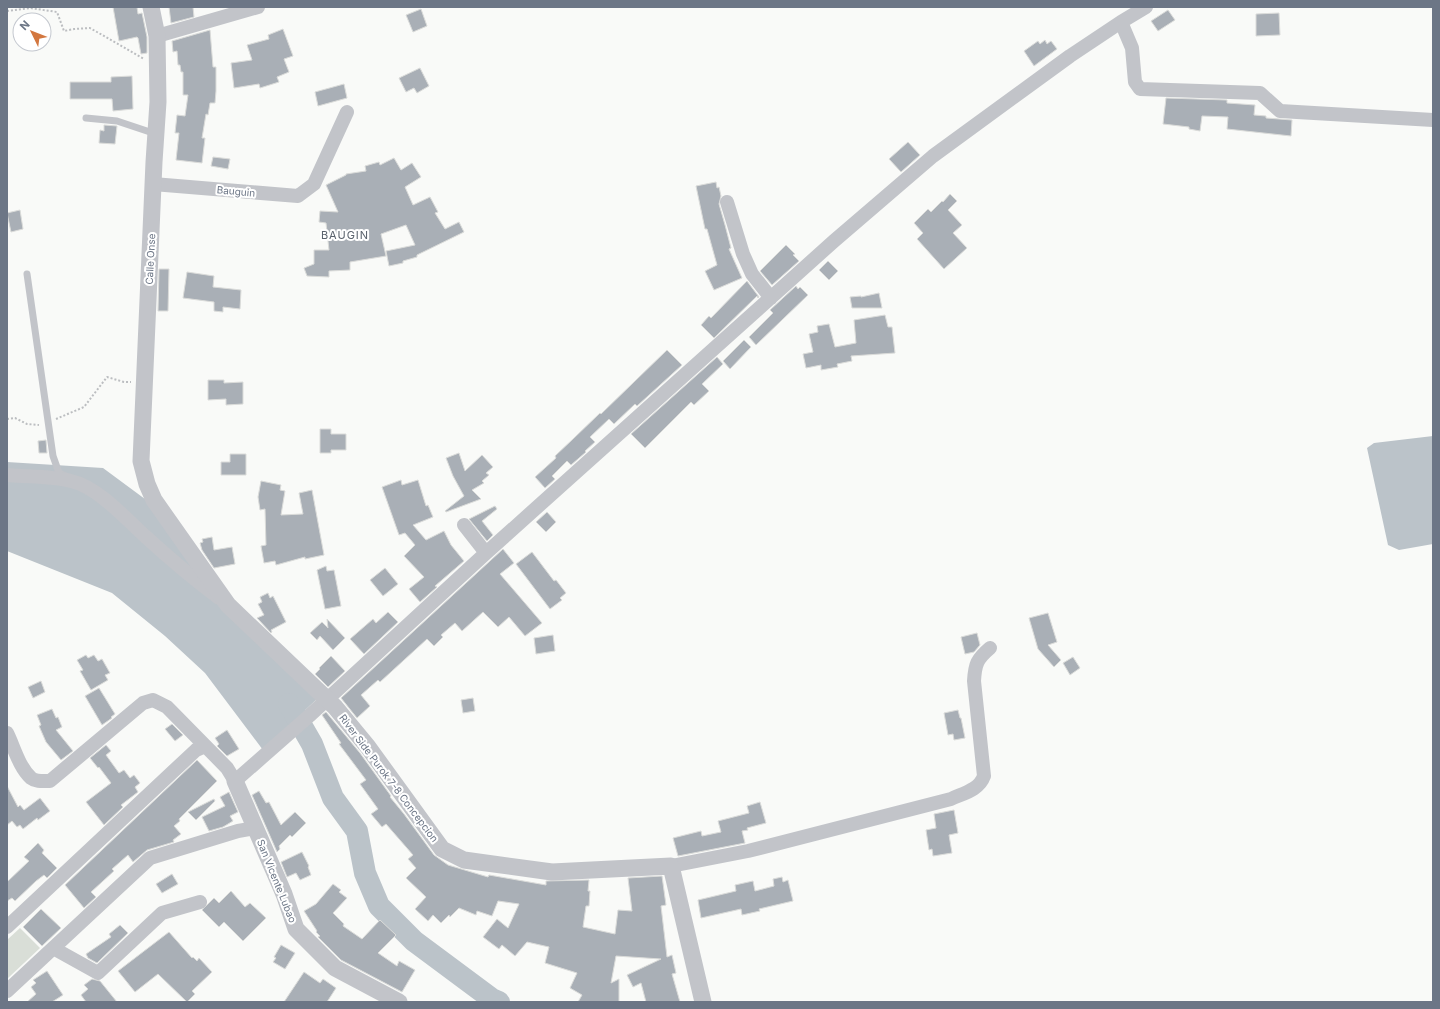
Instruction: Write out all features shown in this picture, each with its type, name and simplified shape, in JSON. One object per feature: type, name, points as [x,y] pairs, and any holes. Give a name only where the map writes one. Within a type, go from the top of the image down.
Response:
[{"type":"street","name":"Calle Onse","points":[[151,7],[157,36],[158,102],[141,461],[147,484],[154,500],[228,605]]},
{"type":"street","points":[[157,36],[258,7]]},
{"type":"street","points":[[236,782],[486,553],[771,298],[933,156],[1029,84],[1121,22],[1146,7]]},
{"type":"street","points":[[1121,22],[1132,48],[1135,82],[1140,89],[1260,93],[1280,111],[1433,120]]},
{"type":"street","name":"Bauguin","points":[[153,184],[298,196],[314,184],[347,112]]},
{"type":"street","points":[[728,202],[743,254],[752,274],[771,298]]},
{"type":"street","points":[[7,475],[72,481],[90,488],[120,512],[198,582],[228,605]]},
{"type":"street","points":[[464,526],[486,553]]},
{"type":"street","name":"River Side Purok 7-8 Concepcion","points":[[228,605],[327,699],[368,747],[442,849],[464,860],[552,872],[671,866]]},
{"type":"street","points":[[703,1002],[671,866],[748,850],[951,799],[976,788],[982,783],[984,776],[974,681],[975,665],[980,656],[990,648]]},
{"type":"street","name":"San Vicente Lubao","points":[[7,733],[22,766],[32,778],[39,781],[50,781],[143,703],[153,700],[167,707],[228,768],[236,782],[284,894],[296,929],[335,968],[378,997],[399,1002]]},
{"type":"street","points":[[7,927],[196,750],[205,746]]},
{"type":"street","points":[[7,991],[150,858],[238,831],[256,828]]},
{"type":"street","points":[[53,948],[98,973],[162,912],[200,902]]},
{"type":"lane","points":[[86,118],[117,121],[156,134]]},
{"type":"lane","points":[[27,274],[53,456],[59,473],[72,481]]},
{"type":"path","points":[[7,11],[30,8],[57,12],[64,31],[90,28],[158,67]]},
{"type":"path","points":[[7,419],[15,418],[27,424],[40,425],[84,407],[107,377],[124,382],[133,382],[145,375]]},
{"type":"shaded area","points":[[1433,436],[1433,544],[1399,550],[1388,545],[1367,448],[1374,443]]},
{"type":"shaded area","points":[[7,462],[103,468],[149,502],[319,697],[263,750],[205,673],[165,636],[112,593],[7,551]]},
{"type":"shaded area","points":[[20,928],[40,948],[7,979],[7,940]]},
{"type":"building","points":[[113,7],[137,7],[138,14],[142,13],[147,37],[147,53],[141,54],[137,37],[119,41]]},
{"type":"building","points":[[169,7],[193,7],[194,17],[171,23]]},
{"type":"building","points":[[421,9],[427,26],[413,32],[406,15]]},
{"type":"building","points":[[1168,10],[1175,20],[1158,31],[1151,21]]},
{"type":"building","points":[[1279,13],[1280,35],[1256,36],[1256,14]]},
{"type":"building","points":[[283,29],[293,56],[284,59],[289,72],[277,77],[279,82],[260,88],[259,84],[234,88],[231,63],[252,60],[247,45],[269,39],[268,35]]},
{"type":"building","points":[[210,30],[213,67],[216,67],[216,91],[215,103],[210,103],[208,115],[206,114],[202,138],[205,138],[202,163],[176,160],[179,133],[175,133],[177,115],[185,116],[188,95],[183,95],[183,72],[181,72],[180,65],[178,65],[177,51],[173,52],[172,41]]},
{"type":"building","points":[[1045,40],[1047,44],[1051,41],[1057,49],[1034,66],[1024,51],[1038,41],[1040,44]]},
{"type":"building","points":[[420,68],[429,86],[417,93],[414,88],[406,92],[399,78]]},
{"type":"building","points":[[132,76],[133,109],[113,111],[112,99],[70,99],[70,82],[111,82],[111,77]]},
{"type":"building","points":[[344,84],[347,98],[318,106],[315,92]]},
{"type":"building","points":[[1166,98],[1227,100],[1227,103],[1255,105],[1254,115],[1266,116],[1266,118],[1292,120],[1291,136],[1227,129],[1228,117],[1202,116],[1200,131],[1189,129],[1189,127],[1163,124]]},
{"type":"building","points":[[104,125],[117,126],[115,144],[99,143],[100,130],[104,131]]},
{"type":"building","points":[[908,142],[920,155],[901,172],[889,159]]},
{"type":"building","points":[[213,157],[230,159],[228,169],[211,166]]},
{"type":"building","points":[[394,158],[401,170],[412,163],[421,177],[405,187],[413,205],[430,197],[438,212],[435,213],[445,229],[459,222],[464,232],[417,255],[417,257],[403,261],[403,263],[389,266],[386,251],[415,245],[406,225],[381,234],[386,256],[350,262],[350,270],[329,271],[329,277],[307,276],[304,268],[314,264],[314,250],[329,250],[326,223],[319,222],[320,211],[338,212],[326,185],[346,174],[366,171],[365,166],[379,162],[380,165]]},
{"type":"building","points":[[716,182],[721,196],[719,204],[731,248],[729,249],[742,278],[714,290],[705,271],[717,265],[707,229],[705,229],[696,186]]},
{"type":"building","points":[[950,194],[957,201],[948,210],[962,225],[953,233],[967,248],[944,269],[917,239],[923,233],[914,223],[928,209],[931,212]]},
{"type":"building","points":[[20,210],[23,229],[11,232],[7,213]]},
{"type":"building","points":[[786,245],[795,254],[793,255],[799,261],[772,285],[760,271]]},
{"type":"building","points":[[828,261],[838,271],[829,280],[819,270]]},
{"type":"building","points":[[159,269],[169,269],[168,311],[158,311]]},
{"type":"building","points":[[187,272],[214,276],[213,287],[241,290],[240,309],[223,307],[223,312],[214,311],[214,302],[183,298]]},
{"type":"building","points":[[747,281],[759,297],[758,298],[757,296],[714,338],[701,325],[709,316],[711,318]]},
{"type":"building","points":[[796,286],[798,289],[800,287],[808,295],[756,345],[749,337],[773,313],[770,310]]},
{"type":"building","points":[[879,293],[882,308],[852,308],[850,297],[861,297]]},
{"type":"building","points":[[885,315],[888,327],[892,327],[895,353],[851,356],[852,361],[837,364],[838,367],[821,370],[821,365],[806,368],[803,354],[813,352],[809,334],[818,332],[817,326],[829,324],[835,347],[856,343],[854,320]]},
{"type":"building","points":[[744,340],[751,347],[730,369],[723,361]]},
{"type":"building","points":[[667,350],[682,365],[637,406],[635,404],[614,424],[609,419],[590,437],[595,442],[585,451],[586,452],[571,465],[567,461],[552,476],[555,479],[545,488],[535,477],[556,458],[555,456]]},
{"type":"building","points":[[717,357],[723,364],[702,384],[709,391],[694,405],[691,402],[645,448],[631,434]]},
{"type":"building","points":[[208,380],[224,380],[224,383],[243,382],[243,404],[226,405],[226,399],[208,400]]},
{"type":"building","points":[[320,429],[331,429],[331,434],[346,434],[346,450],[331,450],[331,453],[320,453]]},
{"type":"building","points":[[46,440],[47,453],[39,453],[38,441]]},
{"type":"building","points":[[459,453],[465,471],[482,455],[493,467],[486,473],[489,475],[482,481],[484,483],[472,490],[481,499],[446,512],[445,511],[464,496],[453,476],[446,458]]},
{"type":"building","points":[[230,454],[246,454],[246,475],[221,475],[221,462],[230,462]]},
{"type":"building","points":[[401,480],[402,485],[418,480],[426,506],[428,505],[433,517],[413,525],[426,540],[444,531],[451,545],[464,561],[435,586],[437,587],[420,602],[409,589],[424,577],[404,556],[415,545],[405,533],[399,535],[382,487]]},
{"type":"building","points":[[261,481],[281,485],[280,490],[285,491],[281,515],[303,514],[299,493],[312,490],[324,555],[305,559],[305,557],[276,565],[275,561],[264,563],[261,546],[266,545],[265,509],[260,510],[258,497]]},
{"type":"building","points":[[495,506],[497,509],[482,521],[493,535],[487,541],[469,519]]},
{"type":"building","points":[[547,512],[556,522],[546,532],[536,522]]},
{"type":"building","points":[[212,537],[214,550],[232,547],[235,564],[214,568],[202,550],[200,543],[203,542],[202,539]]},
{"type":"building","points":[[503,549],[514,563],[500,574],[542,623],[525,636],[509,617],[498,627],[483,612],[462,631],[455,623],[441,635],[443,637],[434,646],[427,639],[380,682],[378,680],[361,695],[370,706],[357,718],[341,698]]},
{"type":"building","points":[[532,552],[554,581],[556,580],[566,593],[560,598],[562,600],[550,609],[516,564]]},
{"type":"building","points":[[326,566],[327,571],[334,570],[341,606],[325,609],[317,570]]},
{"type":"building","points":[[385,568],[398,584],[383,596],[370,580]]},
{"type":"building","points":[[268,593],[270,598],[273,596],[286,622],[271,630],[271,633],[257,618],[264,615],[258,604],[262,602],[260,597]]},
{"type":"building","points":[[388,612],[398,622],[364,654],[350,639],[373,619],[376,623]]},
{"type":"building","points":[[1048,613],[1057,642],[1048,645],[1061,660],[1054,667],[1038,649],[1029,618]]},
{"type":"building","points":[[327,619],[345,638],[333,650],[320,636],[317,640],[310,633],[322,622],[328,628]]},
{"type":"building","points":[[977,633],[980,645],[974,652],[965,654],[961,637]]},
{"type":"building","points":[[553,635],[555,651],[536,654],[534,638]]},
{"type":"building","points":[[86,655],[88,658],[94,655],[98,661],[102,659],[110,673],[105,675],[108,680],[91,690],[80,671],[83,670],[77,660]]},
{"type":"building","points":[[331,656],[345,671],[328,687],[315,674]]},
{"type":"building","points":[[1073,657],[1080,668],[1070,675],[1063,663]]},
{"type":"building","points":[[41,681],[45,692],[33,698],[28,687]]},
{"type":"building","points":[[99,688],[115,714],[102,725],[85,696]]},
{"type":"building","points":[[473,698],[475,711],[463,713],[461,700]]},
{"type":"building","points":[[52,709],[56,718],[58,717],[62,727],[56,730],[73,751],[61,760],[46,742],[39,726],[41,725],[37,715]]},
{"type":"building","points":[[958,710],[965,738],[954,740],[953,734],[948,735],[944,713]]},
{"type":"building","points":[[326,712],[360,753],[391,796],[390,797],[434,855],[448,865],[488,877],[489,875],[546,885],[546,881],[589,880],[589,906],[586,906],[583,927],[615,934],[618,910],[632,911],[628,878],[662,876],[666,905],[661,906],[667,957],[672,955],[676,973],[672,974],[680,1002],[646,1002],[641,983],[633,987],[627,975],[661,959],[616,956],[611,983],[619,979],[619,1002],[578,1002],[582,995],[570,988],[577,973],[545,963],[549,947],[527,942],[515,956],[502,945],[499,949],[483,937],[497,919],[508,928],[519,904],[498,901],[492,916],[477,911],[476,915],[459,908],[441,923],[433,915],[428,921],[415,909],[426,897],[406,878],[416,868],[408,859],[413,855],[386,824],[382,827],[371,814],[378,809],[360,784],[366,780],[339,744],[341,743],[322,715]]},
{"type":"building","points":[[172,724],[183,735],[175,741],[165,729]]},
{"type":"building","points":[[227,730],[239,749],[227,756],[217,746],[219,744],[215,738]]},
{"type":"building","points":[[106,745],[111,751],[106,755],[119,773],[124,770],[130,778],[134,775],[140,783],[135,787],[138,792],[121,805],[123,807],[104,825],[86,802],[111,783],[90,758]]},
{"type":"building","points":[[197,760],[217,781],[179,819],[180,821],[174,826],[181,834],[173,840],[174,842],[147,850],[133,862],[128,855],[112,869],[114,871],[91,892],[96,897],[84,908],[65,885]]},
{"type":"building","points":[[7,786],[18,807],[20,805],[24,810],[40,798],[50,811],[38,820],[37,818],[23,829],[20,825],[17,827],[12,821],[7,825]]},
{"type":"building","points":[[259,791],[266,803],[269,802],[281,825],[295,812],[306,823],[292,837],[290,835],[279,846],[280,849],[277,852],[252,795]]},
{"type":"building","points":[[229,792],[238,812],[230,816],[233,821],[223,827],[209,831],[202,817],[225,806],[220,797]]},
{"type":"building","points":[[214,799],[215,801],[196,820],[188,812]]},
{"type":"building","points":[[760,802],[766,823],[747,828],[748,830],[742,831],[745,843],[678,856],[673,838],[701,831],[702,836],[721,832],[718,821],[749,813],[747,806]]},
{"type":"building","points":[[954,810],[958,833],[949,835],[952,853],[933,856],[932,849],[929,850],[926,830],[936,828],[934,814]]},
{"type":"building","points":[[38,843],[44,850],[42,853],[57,868],[47,878],[44,875],[36,881],[15,901],[12,898],[7,901],[7,882],[29,861],[24,857]]},
{"type":"building","points":[[302,852],[309,866],[311,875],[300,880],[296,873],[287,877],[281,862]]},
{"type":"building","points":[[172,874],[178,884],[162,893],[156,884]]},
{"type":"building","points":[[782,877],[783,882],[788,880],[793,901],[759,909],[760,911],[742,915],[741,909],[701,918],[698,900],[736,891],[735,885],[753,881],[755,891],[774,886],[773,879]]},
{"type":"building","points":[[333,884],[341,890],[339,892],[347,898],[333,913],[344,924],[343,926],[362,939],[380,920],[396,935],[378,953],[397,966],[399,961],[415,970],[402,992],[341,960],[318,937],[320,936],[316,932],[317,931],[304,911],[316,904]]},
{"type":"building","points":[[231,891],[245,907],[250,903],[266,918],[243,941],[224,922],[219,927],[202,910],[214,898],[219,903]]},
{"type":"building","points":[[41,909],[61,928],[42,946],[23,927]]},
{"type":"building","points":[[120,925],[128,933],[97,963],[88,958],[86,954],[111,937],[109,934]]},
{"type":"building","points":[[169,932],[192,958],[193,957],[197,961],[199,958],[212,972],[192,991],[195,994],[187,1002],[158,974],[135,992],[118,971]]},
{"type":"building","points":[[281,945],[295,953],[285,969],[273,962],[276,958],[274,957]]},
{"type":"building","points":[[47,971],[63,995],[52,1002],[27,1002],[36,994],[31,987],[36,983],[33,980]]},
{"type":"building","points":[[304,972],[320,983],[323,979],[336,988],[327,1002],[284,1002]]},
{"type":"building","points":[[92,979],[100,981],[117,1002],[86,1002],[81,995],[88,989],[84,985]]},
{"type":"waterway","points":[[289,704],[312,744],[333,798],[357,831],[365,873],[379,906],[414,941],[492,999],[499,1002]]},
{"type":"district","name":"BAUGIN","points":[[345,235]]}]
